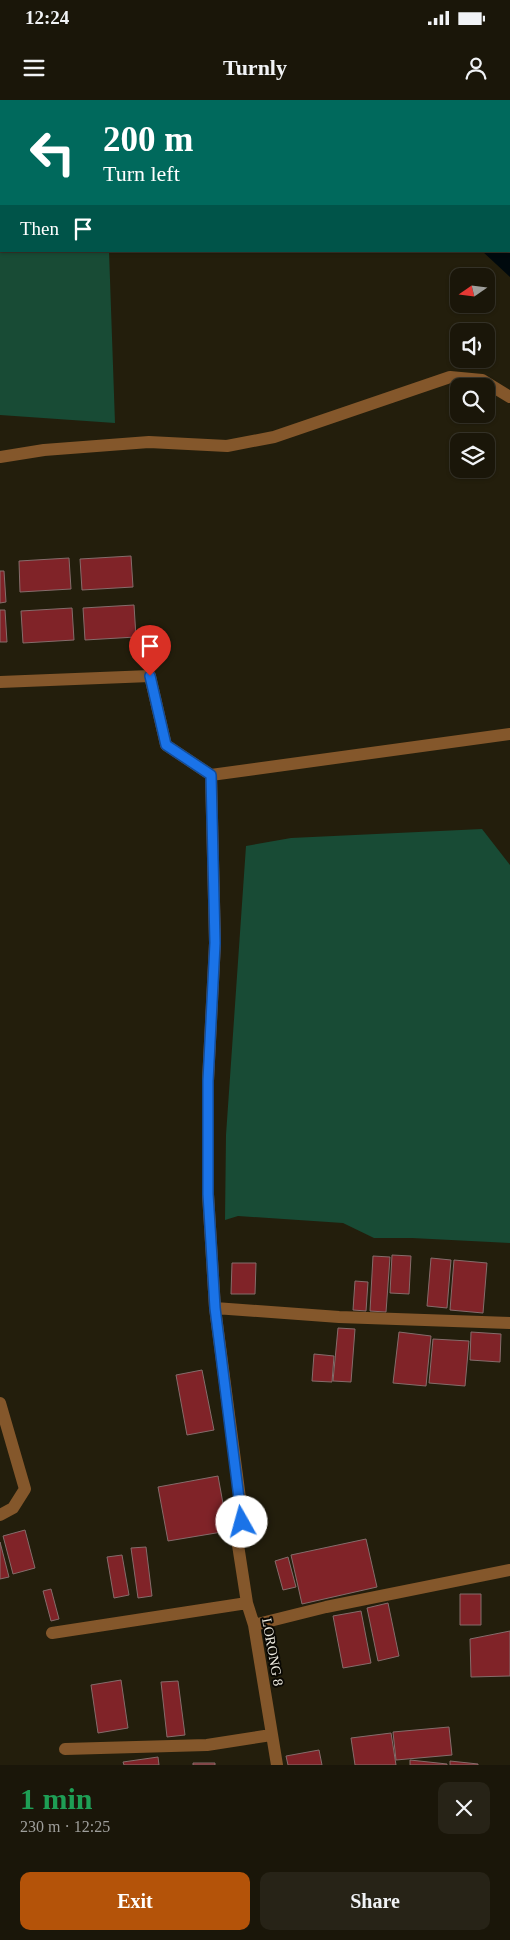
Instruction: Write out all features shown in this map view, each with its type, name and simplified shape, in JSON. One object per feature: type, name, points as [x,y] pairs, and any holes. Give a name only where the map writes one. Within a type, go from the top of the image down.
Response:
[{"type":"street","points":[[0,457],[44,450],[149,442],[227,446],[274,437],[450,377],[482,380],[510,397]]},
{"type":"street","points":[[0,682],[150,676],[166,745],[211,775],[510,734]]},
{"type":"street","name":"LORONG 8","points":[[211,775],[215,943],[208,1081],[208,1194],[215,1308],[242,1522],[238,1545],[247,1603],[254,1624],[277,1765]]},
{"type":"street","points":[[215,1308],[339,1317],[510,1323]]},
{"type":"street","points":[[0,1403],[25,1489],[13,1508],[0,1515]]},
{"type":"street","points":[[254,1624],[326,1607],[510,1570]]},
{"type":"street","points":[[52,1634],[247,1603]]},
{"type":"street","points":[[65,1749],[207,1745],[271,1736]]},
{"type":"green space","points":[[0,252],[109,252],[115,423],[0,415]]},
{"type":"green space","points":[[482,829],[510,865],[510,1243],[374,1238],[343,1223],[238,1216],[225,1220],[226,1135],[246,846],[291,838]]},
{"type":"shaded area","points":[[483,252],[510,252],[510,277]]},
{"type":"building","points":[[131,556],[133,587],[82,590],[80,559]]},
{"type":"building","points":[[69,558],[71,589],[20,592],[19,561]]},
{"type":"building","points":[[0,571],[4,571],[6,602],[0,603]]},
{"type":"building","points":[[134,605],[136,637],[85,640],[83,608]]},
{"type":"building","points":[[72,608],[74,640],[23,643],[21,611]]},
{"type":"building","points":[[0,610],[5,610],[7,642],[0,642]]},
{"type":"building","points":[[392,1255],[411,1256],[409,1294],[390,1293]]},
{"type":"building","points":[[373,1256],[390,1257],[386,1312],[370,1311]]},
{"type":"building","points":[[431,1258],[451,1260],[447,1308],[427,1306]]},
{"type":"building","points":[[454,1260],[487,1263],[483,1313],[450,1310]]},
{"type":"building","points":[[232,1263],[256,1263],[255,1294],[231,1294]]},
{"type":"building","points":[[355,1281],[368,1282],[366,1311],[353,1310]]},
{"type":"building","points":[[338,1328],[355,1329],[351,1382],[333,1381]]},
{"type":"building","points":[[399,1332],[431,1336],[426,1386],[393,1383]]},
{"type":"building","points":[[471,1332],[501,1334],[500,1362],[470,1360]]},
{"type":"building","points":[[433,1339],[469,1341],[465,1386],[429,1383]]},
{"type":"building","points":[[314,1354],[334,1356],[332,1382],[312,1381]]},
{"type":"building","points":[[202,1370],[214,1430],[187,1435],[176,1375]]},
{"type":"building","points":[[218,1476],[228,1531],[168,1541],[158,1487]]},
{"type":"building","points":[[25,1530],[35,1568],[13,1574],[3,1536]]},
{"type":"building","points":[[366,1539],[377,1587],[302,1604],[291,1555]]},
{"type":"building","points":[[0,1542],[9,1577],[0,1579]]},
{"type":"building","points":[[146,1547],[152,1596],[138,1598],[131,1548]]},
{"type":"building","points":[[122,1555],[129,1595],[114,1598],[107,1557]]},
{"type":"building","points":[[288,1557],[296,1587],[283,1590],[275,1561]]},
{"type":"building","points":[[51,1589],[59,1619],[51,1621],[43,1591]]},
{"type":"building","points":[[460,1594],[481,1594],[481,1625],[460,1625]]},
{"type":"building","points":[[388,1603],[399,1656],[378,1661],[367,1608]]},
{"type":"building","points":[[361,1611],[371,1663],[343,1668],[333,1616]]},
{"type":"building","points":[[510,1631],[510,1676],[471,1677],[470,1639]]},
{"type":"building","points":[[121,1680],[128,1728],[98,1733],[91,1685]]},
{"type":"building","points":[[178,1681],[185,1735],[167,1737],[161,1682]]},
{"type":"building","points":[[449,1727],[452,1755],[396,1760],[393,1732]]},
{"type":"building","points":[[391,1733],[396,1765],[355,1765],[351,1738]]},
{"type":"building","points":[[319,1750],[322,1765],[288,1765],[286,1756]]},
{"type":"building","points":[[158,1757],[159,1765],[124,1765],[123,1762]]},
{"type":"building","points":[[410,1760],[447,1764],[447,1765],[410,1765]]},
{"type":"building","points":[[450,1761],[478,1764],[478,1765],[450,1765]]},
{"type":"building","points":[[193,1763],[215,1763],[215,1765],[193,1765]]},
{"type":"route","points":[[150,676],[166,745],[211,775],[215,943],[208,1081],[208,1194],[215,1308],[242,1522]]}]
